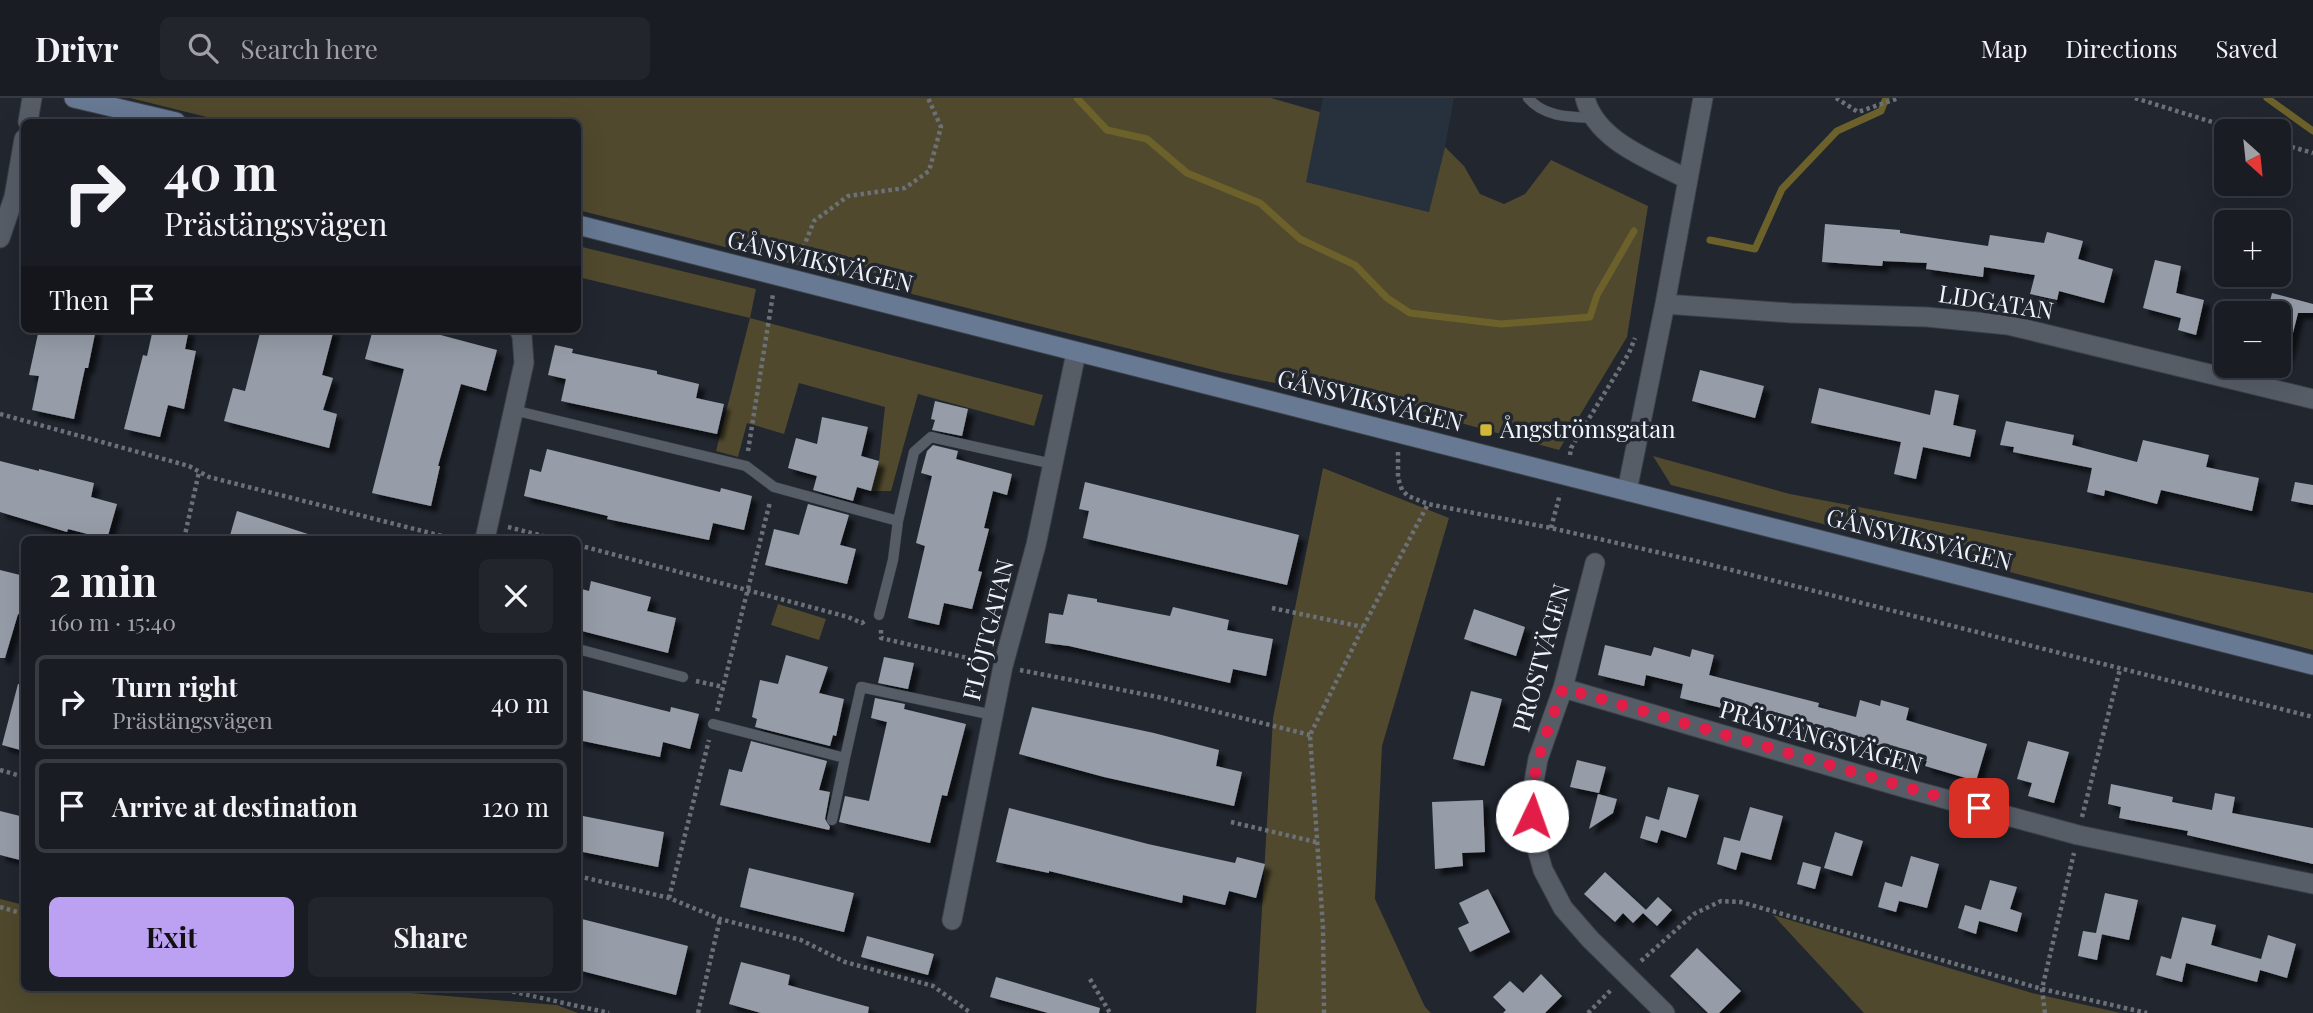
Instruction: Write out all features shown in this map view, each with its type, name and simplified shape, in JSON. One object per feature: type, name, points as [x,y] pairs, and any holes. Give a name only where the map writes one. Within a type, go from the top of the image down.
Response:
[{"type":"main road","points":[[74,98],[163,119]]},
{"type":"main road","name":"GÅNSVIKSVÄGEN","points":[[581,226],[2313,665]]},
{"type":"street","points":[[28,119],[32,98]]},
{"type":"street","points":[[1585,98],[1593,118],[1612,138],[1686,179]]},
{"type":"street","points":[[1627,491],[1703,98]]},
{"type":"street","points":[[0,237],[19,198],[21,174]]},
{"type":"street","name":"LIDGATAN","points":[[1665,304],[1791,313],[1927,317],[2008,325],[2313,399]]},
{"type":"street","points":[[487,530],[524,363],[521,333]]},
{"type":"street","name":"FLÖJTGATAN","points":[[952,920],[1003,666],[1036,545],[1076,353]]},
{"type":"street","name":"PROSTVÄGEN","points":[[1595,563],[1563,688],[1538,759],[1531,798],[1533,835],[1543,870],[1563,908],[1665,1013]]},
{"type":"street","name":"PRÄSTÄNGSVÄGEN","points":[[1563,688],[1905,788],[2078,835],[2313,884]]},
{"type":"lane","points":[[1528,98],[1532,104],[1559,116],[1593,118]]},
{"type":"lane","points":[[513,410],[746,466],[774,487],[898,521]]},
{"type":"lane","points":[[879,615],[914,452],[931,437],[1053,464]]},
{"type":"lane","points":[[581,650],[682,677]]},
{"type":"lane","points":[[832,820],[861,687],[993,716]]},
{"type":"lane","points":[[713,724],[845,758]]},
{"type":"path","points":[[1836,98],[1858,112],[1897,99]]},
{"type":"path","points":[[2135,98],[2214,123]]},
{"type":"path","points":[[2291,147],[2313,153]]},
{"type":"path","points":[[1568,463],[1572,448],[1629,353],[1637,330]]},
{"type":"path","points":[[0,414],[188,466],[209,477],[442,536]]},
{"type":"path","points":[[1398,433],[1398,478],[1402,490],[1408,496],[1428,504],[1551,528],[1696,561],[2313,717]]},
{"type":"path","points":[[185,536],[199,472]]},
{"type":"path","points":[[670,898],[774,487]]},
{"type":"path","points":[[1551,528],[1561,491]]},
{"type":"path","points":[[1324,1013],[1323,928],[1310,735],[1428,504]]},
{"type":"path","points":[[487,530],[532,536]]},
{"type":"path","points":[[581,546],[862,623],[879,615],[881,638],[1158,697],[1310,735]]},
{"type":"path","points":[[1272,608],[1363,627]]},
{"type":"path","points":[[2045,1013],[2042,1006],[2042,989],[2120,669]]},
{"type":"path","points":[[682,677],[723,687]]},
{"type":"path","points":[[0,770],[21,776]]},
{"type":"path","points":[[1231,822],[1316,842]]},
{"type":"path","points":[[581,877],[670,898],[720,919],[801,940],[845,962],[933,986],[971,1013]]},
{"type":"path","points":[[1588,1013],[1626,974],[1694,914],[1721,901],[1741,901],[2042,989],[2147,1013]]},
{"type":"path","points":[[0,907],[21,913]]},
{"type":"path","points":[[698,1013],[720,919]]},
{"type":"path","points":[[1090,979],[1110,1013]]},
{"type":"path","points":[[510,991],[609,1013]]},
{"type":"shaded area","points":[[130,98],[1271,98],[1320,112],[1306,182],[1429,212],[1445,147],[1464,166],[1480,194],[1504,204],[1525,194],[1551,160],[1648,206],[1627,337],[1559,450],[1439,417],[1226,373],[581,211],[581,119],[215,119]]},
{"type":"shaded area","points":[[1323,98],[1454,98],[1429,212],[1305,182]]},
{"type":"shaded area","points":[[581,247],[756,289],[750,318],[581,278]]},
{"type":"shaded area","points":[[750,318],[1043,395],[1034,426],[918,394],[891,491],[871,491],[879,461],[885,407],[799,383],[784,434],[747,423],[738,457],[716,451]]},
{"type":"shaded area","points":[[1653,456],[1790,494],[2313,593],[2313,650],[1671,485]]},
{"type":"shaded area","points":[[1323,468],[1449,518],[1382,746],[1375,899],[1425,1007],[1431,1013],[1256,1013],[1273,718]]},
{"type":"shaded area","points":[[778,604],[826,619],[819,640],[771,625]]},
{"type":"shaded area","points":[[0,899],[21,904],[21,991],[401,991],[557,1005],[578,1013],[0,1013]]},
{"type":"shaded area","points":[[1773,915],[2032,993],[2121,1013],[1864,1013]]},
{"type":"building","points":[[1825,224],[1900,230],[1900,233],[1988,246],[1990,235],[2044,243],[2047,232],[2083,241],[2078,259],[2113,269],[2104,303],[2059,291],[2057,300],[2030,294],[2035,275],[1984,267],[1983,277],[1926,269],[1927,263],[1883,261],[1882,266],[1822,262]]},
{"type":"building","points":[[2155,260],[2181,266],[2176,293],[2204,300],[2196,335],[2178,330],[2181,318],[2143,308]]},
{"type":"building","points":[[2272,293],[2313,304],[2313,313],[2298,313],[2291,340],[2291,301],[2270,301]]},
{"type":"building","points":[[38,333],[95,333],[74,419],[32,410],[39,376],[29,375]]},
{"type":"building","points":[[152,333],[188,333],[185,349],[196,351],[184,409],[168,405],[160,437],[124,429],[143,355],[147,356]]},
{"type":"building","points":[[260,333],[333,333],[322,375],[333,378],[323,410],[337,414],[329,448],[224,421],[233,388],[245,391]]},
{"type":"building","points":[[372,333],[433,333],[497,350],[486,391],[461,384],[438,466],[431,506],[372,493],[404,369],[365,359]]},
{"type":"building","points":[[555,345],[573,349],[572,353],[657,371],[657,374],[699,384],[696,398],[724,404],[717,434],[561,401],[566,379],[548,375]]},
{"type":"building","points":[[1700,370],[1764,386],[1755,418],[1692,401]]},
{"type":"building","points":[[1819,388],[1930,415],[1935,390],[1959,395],[1953,425],[1976,430],[1970,457],[1923,447],[1916,479],[1894,474],[1901,442],[1811,423]]},
{"type":"building","points":[[935,401],[968,409],[962,436],[932,430],[935,420],[931,419]]},
{"type":"building","points":[[822,417],[868,427],[861,456],[879,461],[871,491],[857,487],[853,501],[813,490],[817,476],[788,468],[796,438],[817,444]]},
{"type":"building","points":[[2006,421],[2074,435],[2072,445],[2137,462],[2143,440],[2209,455],[2206,467],[2259,478],[2252,511],[2161,490],[2157,504],[2105,490],[2104,496],[2087,492],[2092,468],[2013,452],[2014,447],[2000,445]]},
{"type":"building","points":[[933,445],[958,451],[956,459],[1012,474],[1007,495],[993,491],[984,528],[989,529],[978,571],[982,572],[972,609],[944,603],[939,625],[908,618],[925,546],[916,543],[932,476],[921,473],[927,451]]},
{"type":"building","points":[[547,449],[720,492],[721,488],[752,496],[744,530],[713,523],[709,540],[607,519],[608,516],[524,496],[530,469],[541,472]]},
{"type":"building","points":[[0,461],[94,483],[91,497],[117,504],[108,536],[95,536],[68,529],[67,532],[0,512]]},
{"type":"building","points":[[1085,482],[1299,535],[1287,585],[1083,538],[1089,511],[1079,509]]},
{"type":"building","points":[[2295,482],[2313,485],[2313,505],[2291,501]]},
{"type":"building","points":[[808,504],[849,515],[840,545],[856,549],[847,584],[765,565],[774,529],[799,535]]},
{"type":"building","points":[[237,511],[314,536],[230,536]]},
{"type":"building","points":[[0,570],[21,575],[21,615],[18,614],[5,658],[0,658]]},
{"type":"building","points":[[591,581],[651,597],[647,611],[676,618],[668,653],[581,631],[581,589],[589,591]]},
{"type":"building","points":[[1068,594],[1170,616],[1173,607],[1229,620],[1227,630],[1273,639],[1266,676],[1233,669],[1230,683],[1069,646],[1045,643],[1049,613],[1063,615]]},
{"type":"building","points":[[1474,609],[1525,627],[1516,656],[1464,639]]},
{"type":"building","points":[[1605,645],[1651,656],[1654,647],[1690,657],[1692,649],[1714,655],[1709,675],[1819,703],[1818,707],[1856,717],[1860,700],[1880,706],[1881,700],[1909,708],[1906,720],[1987,744],[1976,781],[1925,766],[1927,761],[1914,758],[1915,755],[1854,739],[1853,743],[1763,719],[1766,710],[1729,701],[1726,709],[1680,698],[1683,684],[1646,675],[1644,686],[1598,675]]},
{"type":"building","points":[[786,655],[828,667],[819,693],[844,699],[836,736],[833,735],[830,746],[755,727],[757,719],[752,717],[760,680],[778,684]]},
{"type":"building","points":[[884,657],[914,663],[908,689],[878,683]]},
{"type":"building","points":[[18,684],[21,684],[21,750],[2,745]]},
{"type":"building","points":[[581,690],[670,712],[671,707],[699,714],[690,749],[663,742],[660,757],[581,741]]},
{"type":"building","points":[[1471,691],[1502,699],[1484,766],[1453,759]]},
{"type":"building","points":[[875,698],[905,704],[904,709],[966,724],[947,796],[942,795],[930,843],[839,822],[845,796],[869,801],[887,722],[871,718]]},
{"type":"building","points":[[1032,707],[1219,750],[1216,766],[1242,772],[1234,806],[1104,777],[1019,754]]},
{"type":"building","points":[[751,741],[827,761],[819,790],[830,792],[825,819],[829,830],[720,805],[729,769],[742,772]]},
{"type":"building","points":[[2028,741],[2069,752],[2054,803],[2028,796],[2032,783],[2017,779]]},
{"type":"building","points":[[1577,760],[1606,767],[1599,793],[1570,787]]},
{"type":"building","points":[[2111,784],[2173,797],[2172,802],[2212,810],[2215,793],[2235,797],[2232,813],[2313,828],[2313,864],[2187,835],[2188,831],[2119,818],[2121,807],[2108,804]]},
{"type":"building","points":[[1668,787],[1699,795],[1686,838],[1661,830],[1657,843],[1640,838],[1646,816],[1659,820]]},
{"type":"building","points":[[1598,794],[1617,799],[1613,813],[1589,829]]},
{"type":"building","points":[[1483,800],[1485,852],[1462,853],[1463,866],[1435,869],[1432,802]]},
{"type":"building","points":[[1750,807],[1783,816],[1771,860],[1741,852],[1736,870],[1717,864],[1724,837],[1740,841]]},
{"type":"building","points":[[1009,808],[1148,844],[1235,863],[1237,857],[1265,864],[1256,898],[1229,891],[1225,905],[1183,895],[1182,903],[1049,871],[996,862]]},
{"type":"building","points":[[0,811],[21,816],[21,860],[0,855]]},
{"type":"building","points":[[581,816],[664,832],[658,867],[581,852]]},
{"type":"building","points":[[1835,832],[1863,841],[1852,876],[1824,868]]},
{"type":"building","points":[[1911,856],[1939,864],[1927,908],[1899,901],[1896,912],[1878,907],[1885,882],[1902,887]]},
{"type":"building","points":[[1803,862],[1821,867],[1815,889],[1797,884]]},
{"type":"building","points":[[749,868],[854,893],[844,932],[740,907]]},
{"type":"building","points":[[1605,872],[1646,910],[1633,923],[1623,913],[1615,922],[1584,894]]},
{"type":"building","points":[[1990,880],[2017,887],[2010,909],[2022,913],[2017,932],[1979,921],[1976,934],[1958,928],[1965,905],[1981,910]]},
{"type":"building","points":[[1488,889],[1510,932],[1470,952],[1458,928],[1469,923],[1459,903]]},
{"type":"building","points":[[2105,893],[2138,900],[2129,940],[2096,933]]},
{"type":"building","points":[[1658,897],[1672,910],[1657,926],[1643,913]]},
{"type":"building","points":[[2182,917],[2216,925],[2211,945],[2261,959],[2268,935],[2296,944],[2287,978],[2260,970],[2257,982],[2186,963],[2182,982],[2156,975],[2161,956],[2171,959]]},
{"type":"building","points":[[581,919],[688,946],[676,995],[581,971]]},
{"type":"building","points":[[2083,931],[2102,934],[2097,960],[2078,956]]},
{"type":"building","points":[[867,936],[934,954],[928,975],[861,957]]},
{"type":"building","points":[[1697,948],[1741,991],[1719,1013],[1708,1013],[1670,976]]},
{"type":"building","points":[[741,962],[790,975],[788,985],[869,1007],[868,1013],[761,1013],[729,1004]]},
{"type":"building","points":[[1541,974],[1562,996],[1545,1013],[1503,1013],[1506,1010],[1493,997],[1510,981],[1523,993]]},
{"type":"building","points":[[996,977],[1100,1008],[1099,1013],[1048,1013],[990,997]]},
{"type":"waterway","points":[[1077,98],[1107,130],[1147,139],[1187,173],[1260,203],[1300,239],[1355,265],[1387,298],[1410,313],[1501,324],[1590,317],[1597,295],[1634,231]]},
{"type":"waterway","points":[[1710,240],[1755,249],[1782,189],[1837,131],[1881,111],[1886,98]]},
{"type":"waterway","points":[[2267,98],[2313,131]]},
{"type":"place","name":"Ångströmsgatan","points":[[1486,430]]},
{"type":"route","points":[[1532,816],[1531,798],[1538,759],[1563,688],[1979,808]]}]
